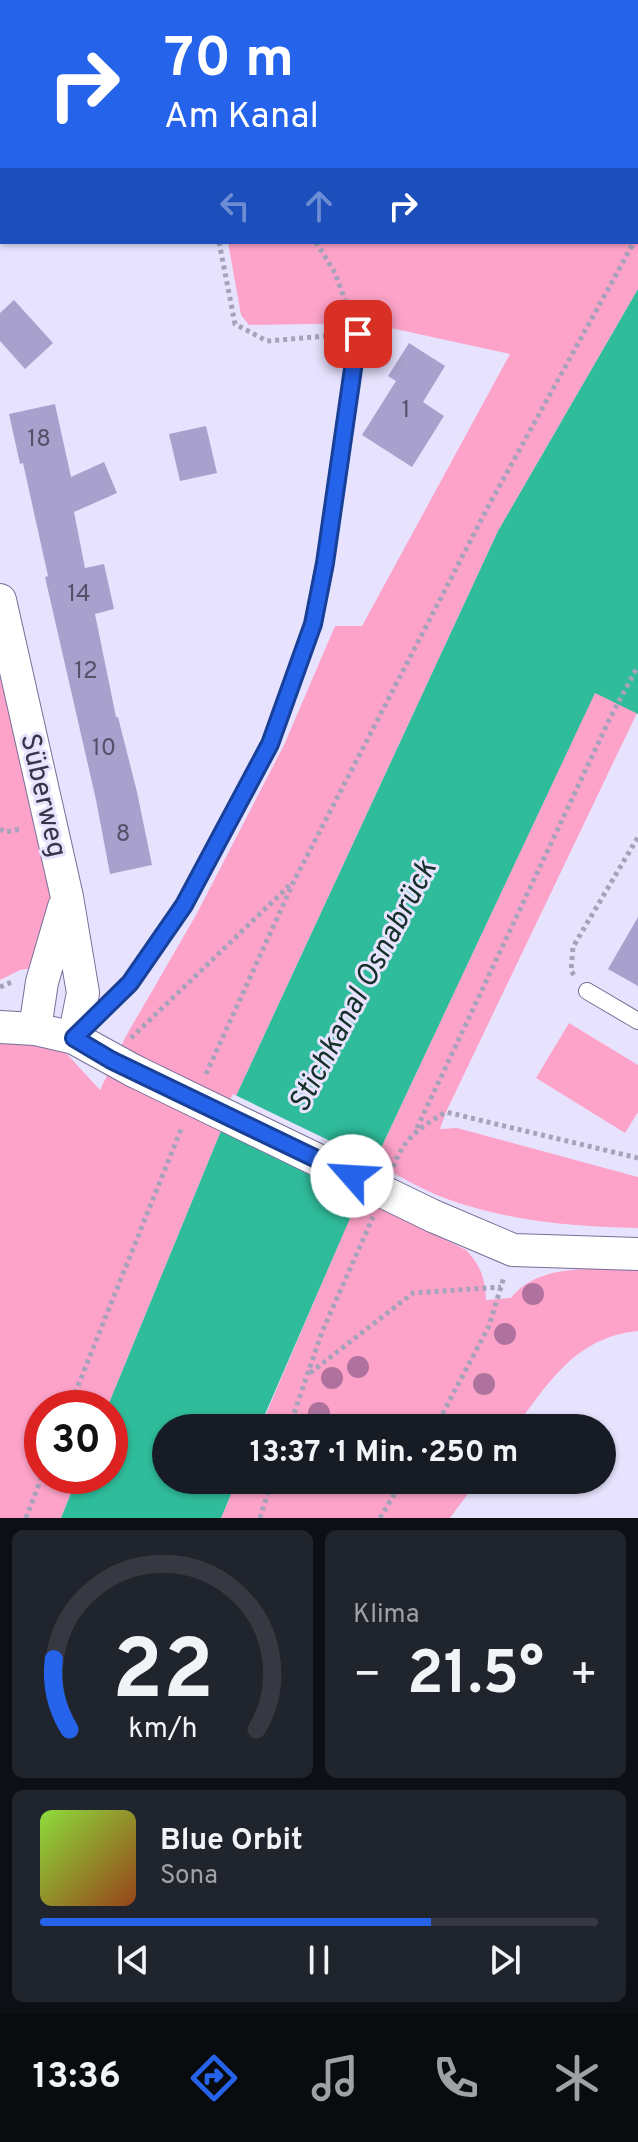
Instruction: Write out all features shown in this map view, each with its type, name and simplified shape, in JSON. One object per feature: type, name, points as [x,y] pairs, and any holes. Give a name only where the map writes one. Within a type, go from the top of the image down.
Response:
[{"type":"street","name":"Süberweg","points":[[0,600],[67,897],[83,993],[74,1038]]},
{"type":"street","name":"Süberweg","points":[[35,1029],[42,982],[67,897]]},
{"type":"street","points":[[0,1027],[35,1029],[74,1038],[123,1066],[433,1216],[513,1250],[638,1254]]},
{"type":"lane","points":[[74,1038],[130,983],[184,905],[270,744],[313,624],[325,563],[358,334]]},
{"type":"lane","points":[[587,991],[638,1021]]},
{"type":"path","points":[[219,244],[235,324],[267,341],[358,334],[335,273],[317,244]]},
{"type":"path","points":[[204,1079],[294,881],[489,505],[633,244]]},
{"type":"path","points":[[416,1129],[611,716],[638,666]]},
{"type":"path","points":[[587,991],[571,971],[573,947],[638,837]]},
{"type":"path","points":[[123,1066],[125,1047],[132,1036],[294,881]]},
{"type":"path","points":[[76,1390],[185,1121]]},
{"type":"path","points":[[442,1414],[489,1326],[513,1250]]},
{"type":"path","points":[[307,1375],[413,1293],[501,1287]]},
{"type":"path","points":[[26,1518],[35,1494]]},
{"type":"path","points":[[260,1518],[268,1494]]},
{"type":"path","points":[[380,1518],[395,1494]]},
{"type":"shaded area","points":[[228,244],[638,244],[638,289],[498,531],[230,1109],[114,1390],[24,1390],[24,1494],[71,1494],[61,1518],[0,1518],[0,1039],[41,1045],[67,1054],[100,1090],[126,1036],[196,915],[284,745],[335,626],[362,626],[510,354],[368,323],[249,325],[241,315]]},
{"type":"shaded area","points":[[0,666],[50,885],[50,919],[34,968],[20,970],[0,980]]},
{"type":"shaded area","points":[[595,692],[637,713],[440,1129],[457,1128],[638,1177],[638,1228],[565,1224],[493,1213],[438,1195],[374,1163]]},
{"type":"shaded area","points":[[569,1023],[638,1065],[638,1112],[625,1133],[536,1078]]},
{"type":"shaded area","points":[[359,1196],[466,1250],[481,1273],[486,1300],[511,1298],[523,1286],[553,1273],[587,1269],[638,1270],[638,1331],[597,1342],[581,1352],[566,1364],[525,1414],[266,1414]]},
{"type":"shaded area","points":[[231,1494],[468,1494],[450,1518],[221,1518]]},
{"type":"water","name":"Stichkanal Osnabrück","points":[[638,289],[638,714],[595,693],[374,1163],[265,1414],[152,1414],[152,1494],[231,1494],[221,1518],[61,1518],[71,1494],[128,1494],[128,1390],[114,1390],[230,1109],[498,531]]},
{"type":"pier","points":[[233,1094],[378,1164],[363,1197],[226,1107]]},
{"type":"building","points":[[14,300],[53,343],[25,369],[0,341],[0,313]]},
{"type":"building","points":[[409,343],[445,366],[423,402],[444,416],[412,467],[362,435],[396,381],[388,376]]},
{"type":"building","points":[[55,404],[71,477],[104,462],[117,493],[74,512],[85,568],[104,564],[114,609],[95,614],[152,865],[110,874],[45,577],[48,576],[9,414]]},
{"type":"building","points":[[206,426],[217,473],[180,481],[169,434]]},
{"type":"building","points":[[638,917],[638,986],[608,969]]},
{"type":"route","points":[[352,1176],[111,1060],[74,1038],[130,983],[184,905],[270,744],[313,624],[325,563],[358,334]]}]
